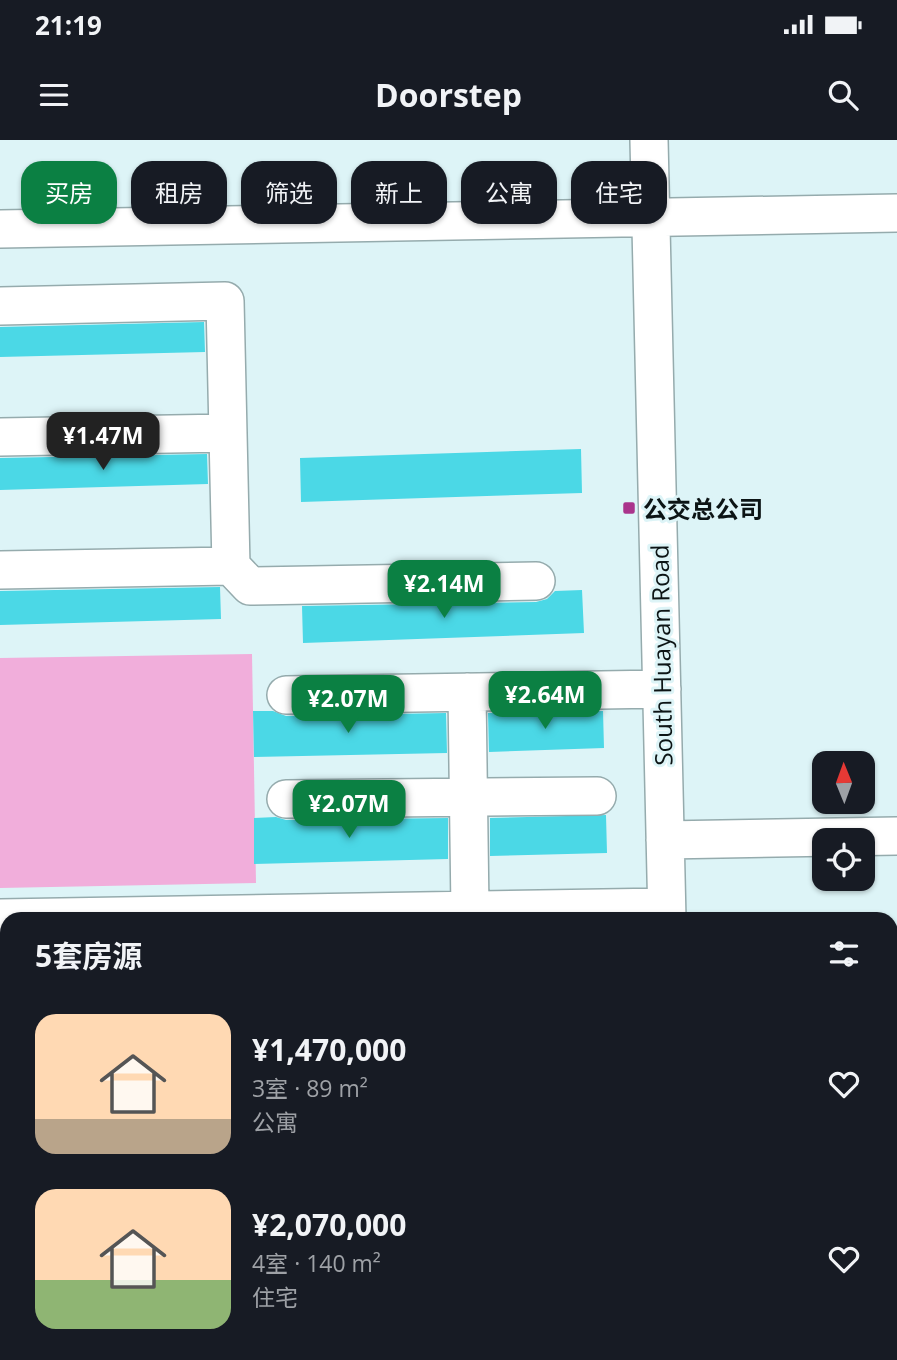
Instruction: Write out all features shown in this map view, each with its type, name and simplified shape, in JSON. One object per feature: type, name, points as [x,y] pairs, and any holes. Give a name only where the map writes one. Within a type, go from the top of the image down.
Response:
[{"type":"street","name":"South Huayan Road","points":[[649,140],[650,161]]},
{"type":"street","points":[[667,217],[897,213]]},
{"type":"street","points":[[0,229],[571,218]]},
{"type":"street","name":"South Huayan Road","points":[[651,224],[666,912]]},
{"type":"street","points":[[0,306],[225,301],[231,566],[250,586],[536,582]]},
{"type":"street","points":[[0,437],[228,433]]},
{"type":"street","points":[[0,570],[231,566]]},
{"type":"street","points":[[286,695],[662,689]]},
{"type":"street","points":[[467,692],[470,910]]},
{"type":"street","points":[[286,799],[597,796]]},
{"type":"street","points":[[665,840],[897,836]]},
{"type":"street","points":[[352,912],[601,912]]},
{"type":"shaded area","points":[[252,654],[256,883],[0,888],[0,658]]},
{"type":"building","points":[[204,322],[205,352],[0,357],[0,327]]},
{"type":"building","points":[[581,449],[582,493],[301,502],[300,458]]},
{"type":"building","points":[[207,454],[208,484],[0,490],[0,458]]},
{"type":"building","points":[[220,587],[221,619],[0,625],[0,591]]},
{"type":"building","points":[[582,590],[584,633],[303,643],[302,606],[536,602],[547,599],[555,591]]},
{"type":"building","points":[[253,711],[273,711],[286,716],[446,713],[447,753],[254,757]]},
{"type":"building","points":[[603,711],[604,748],[489,752],[488,713]]},
{"type":"building","points":[[606,815],[607,853],[490,856],[490,818]]},
{"type":"building","points":[[276,817],[286,820],[448,818],[448,859],[254,864],[254,818]]},
{"type":"place","name":"公交总公司","points":[[629,508]]}]
